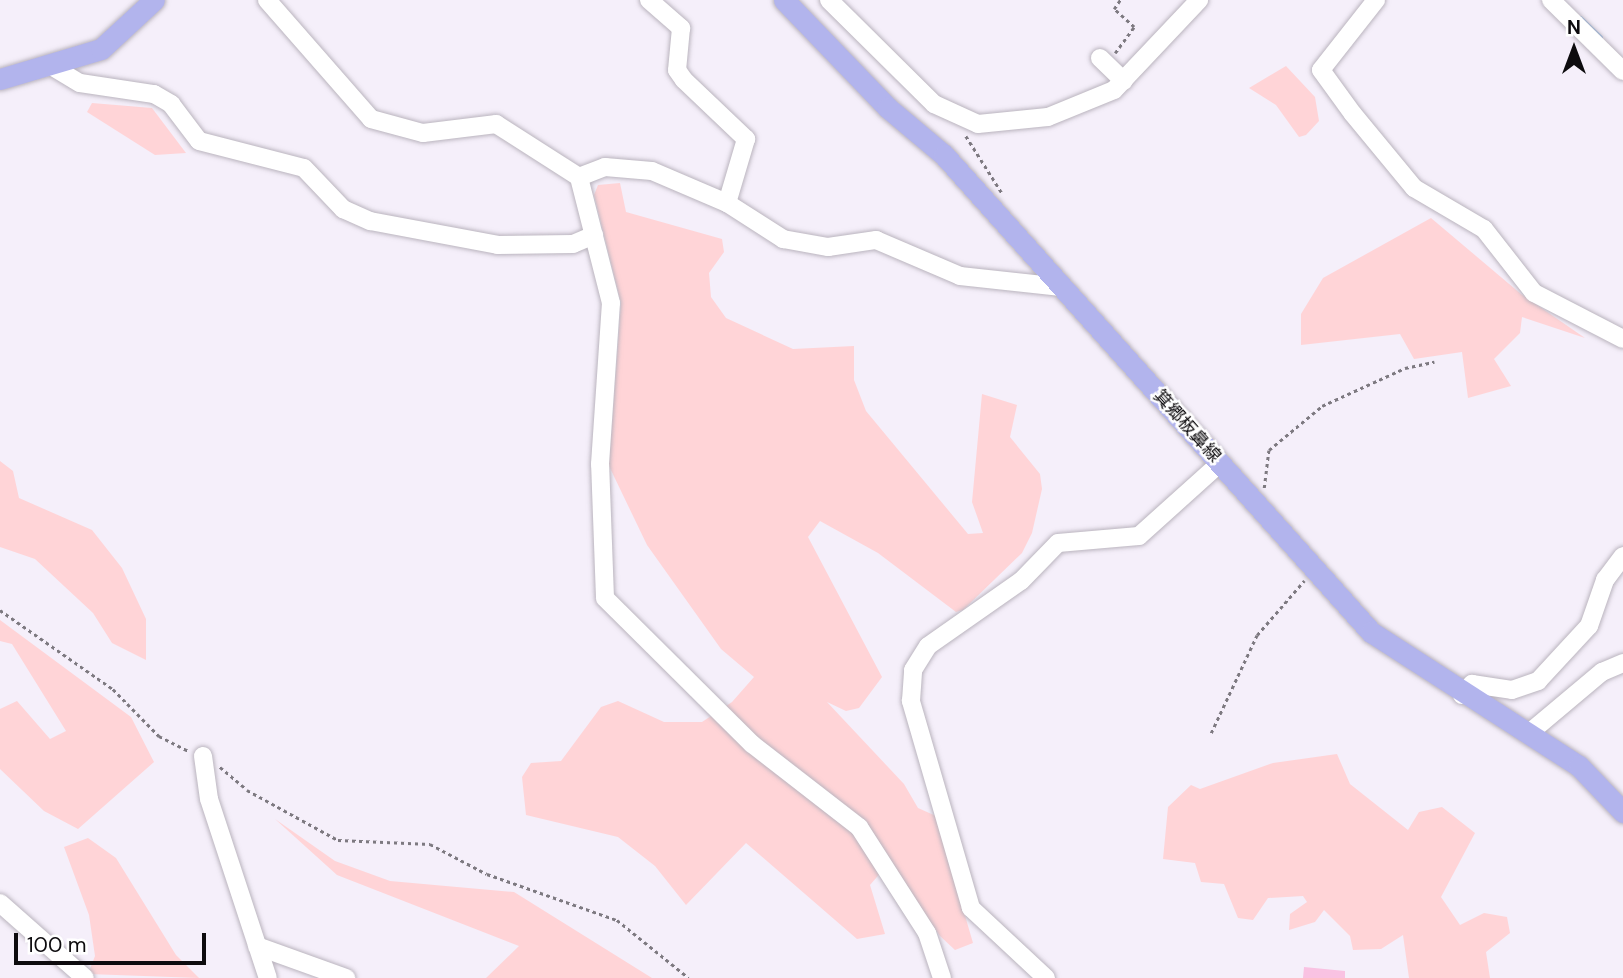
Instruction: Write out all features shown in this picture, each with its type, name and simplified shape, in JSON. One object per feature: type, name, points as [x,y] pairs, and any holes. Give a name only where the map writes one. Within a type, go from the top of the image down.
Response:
[{"type":"main road","points":[[0,79],[53,66],[115,40],[154,0]]},
{"type":"main road","name":"箕郷板鼻線","points":[[784,0],[887,108],[944,155],[1371,632],[1462,695],[1579,766],[1623,812]]},
{"type":"street","points":[[267,0],[370,119],[423,133],[496,124],[579,177],[611,303],[600,464],[605,598],[752,744],[859,827],[927,933],[942,978]]},
{"type":"street","points":[[649,0],[681,28],[677,70],[684,80],[746,139],[727,203]]},
{"type":"street","points":[[829,0],[922,93],[960,120],[1048,117],[1124,81],[1199,0]]},
{"type":"street","points":[[1377,0],[1321,70],[1353,114],[1414,188],[1484,229],[1534,293],[1623,339]]},
{"type":"street","points":[[1551,0],[1623,71]]},
{"type":"street","points":[[1103,61],[1124,81]]},
{"type":"street","points":[[53,66],[95,87],[154,94],[199,141],[304,168],[343,209],[370,221],[498,245],[573,244],[594,235]]},
{"type":"street","points":[[579,177],[628,166],[727,203],[783,239],[828,247],[876,240],[960,276],[1061,287]]},
{"type":"street","points":[[1046,978],[971,908],[911,701],[913,670],[928,646],[1021,581],[1051,548],[1080,538],[1139,536],[1220,463]]},
{"type":"street","points":[[1462,695],[1472,684],[1512,690],[1538,681],[1589,626],[1605,580],[1623,556]]},
{"type":"street","points":[[1528,734],[1602,672],[1623,663]]},
{"type":"street","points":[[203,756],[209,799],[268,978]]},
{"type":"street","points":[[4,912],[85,978]]},
{"type":"street","points":[[257,946],[346,978]]},
{"type":"path","points":[[1103,61],[1134,27],[1114,9],[1120,0]]},
{"type":"path","points":[[960,120],[1004,196]]},
{"type":"path","points":[[1253,501],[1270,481],[1269,450],[1322,406],[1405,368],[1434,362]]},
{"type":"path","points":[[1211,733],[1256,635],[1314,570]]},
{"type":"path","points":[[0,610],[113,690],[159,736],[203,756],[247,790],[338,840],[430,844],[487,874],[617,920],[689,978]]},
{"type":"shaded area","points":[[1286,66],[1315,97],[1319,121],[1306,135],[1299,137],[1276,105],[1249,88]]},
{"type":"shaded area","points":[[92,103],[152,108],[186,153],[155,155],[87,112]]},
{"type":"shaded area","points":[[620,183],[626,212],[722,239],[724,252],[709,273],[711,297],[726,318],[793,349],[854,346],[854,380],[866,411],[968,534],[983,533],[972,502],[982,394],[1017,405],[1010,437],[1040,474],[1042,489],[1032,533],[1022,553],[963,610],[956,612],[878,553],[820,521],[808,537],[882,677],[859,708],[846,711],[827,702],[904,784],[918,808],[936,816],[973,943],[955,950],[940,936],[889,863],[870,885],[885,934],[857,939],[746,843],[686,905],[655,866],[618,837],[526,815],[522,777],[531,763],[561,761],[601,707],[618,701],[664,722],[702,722],[732,702],[754,677],[721,649],[647,545],[609,466],[621,303],[594,195],[598,185]]},
{"type":"shaded area","points":[[1431,218],[1521,294],[1585,338],[1522,317],[1520,333],[1494,359],[1511,386],[1468,398],[1462,352],[1414,359],[1400,334],[1301,345],[1301,314],[1323,278]]},
{"type":"shaded area","points":[[0,461],[13,471],[19,498],[92,530],[122,568],[146,619],[146,660],[112,643],[93,613],[35,559],[0,547]]},
{"type":"shaded area","points":[[0,620],[131,717],[154,762],[78,829],[44,811],[0,769],[0,709],[17,701],[50,739],[66,731],[12,644],[0,641]]},
{"type":"shaded area","points":[[1337,754],[1350,784],[1408,830],[1419,812],[1442,807],[1475,833],[1441,897],[1460,925],[1484,913],[1507,917],[1510,933],[1486,952],[1490,978],[1409,978],[1403,935],[1381,949],[1353,950],[1350,936],[1324,910],[1315,922],[1289,930],[1290,914],[1307,902],[1303,896],[1268,898],[1253,920],[1238,918],[1224,884],[1201,882],[1195,863],[1163,859],[1168,807],[1191,785],[1200,789],[1273,763]]},
{"type":"shaded area","points":[[275,819],[335,861],[390,881],[514,892],[652,978],[486,978],[519,946],[337,875]]},
{"type":"shaded area","points":[[88,838],[116,858],[176,955],[199,978],[88,974],[95,956],[89,915],[64,847]]},
{"type":"building","points":[[1304,967],[1345,971],[1345,978],[1303,978]]},
{"type":"waterway","points":[[1581,18],[1601,37]]}]
